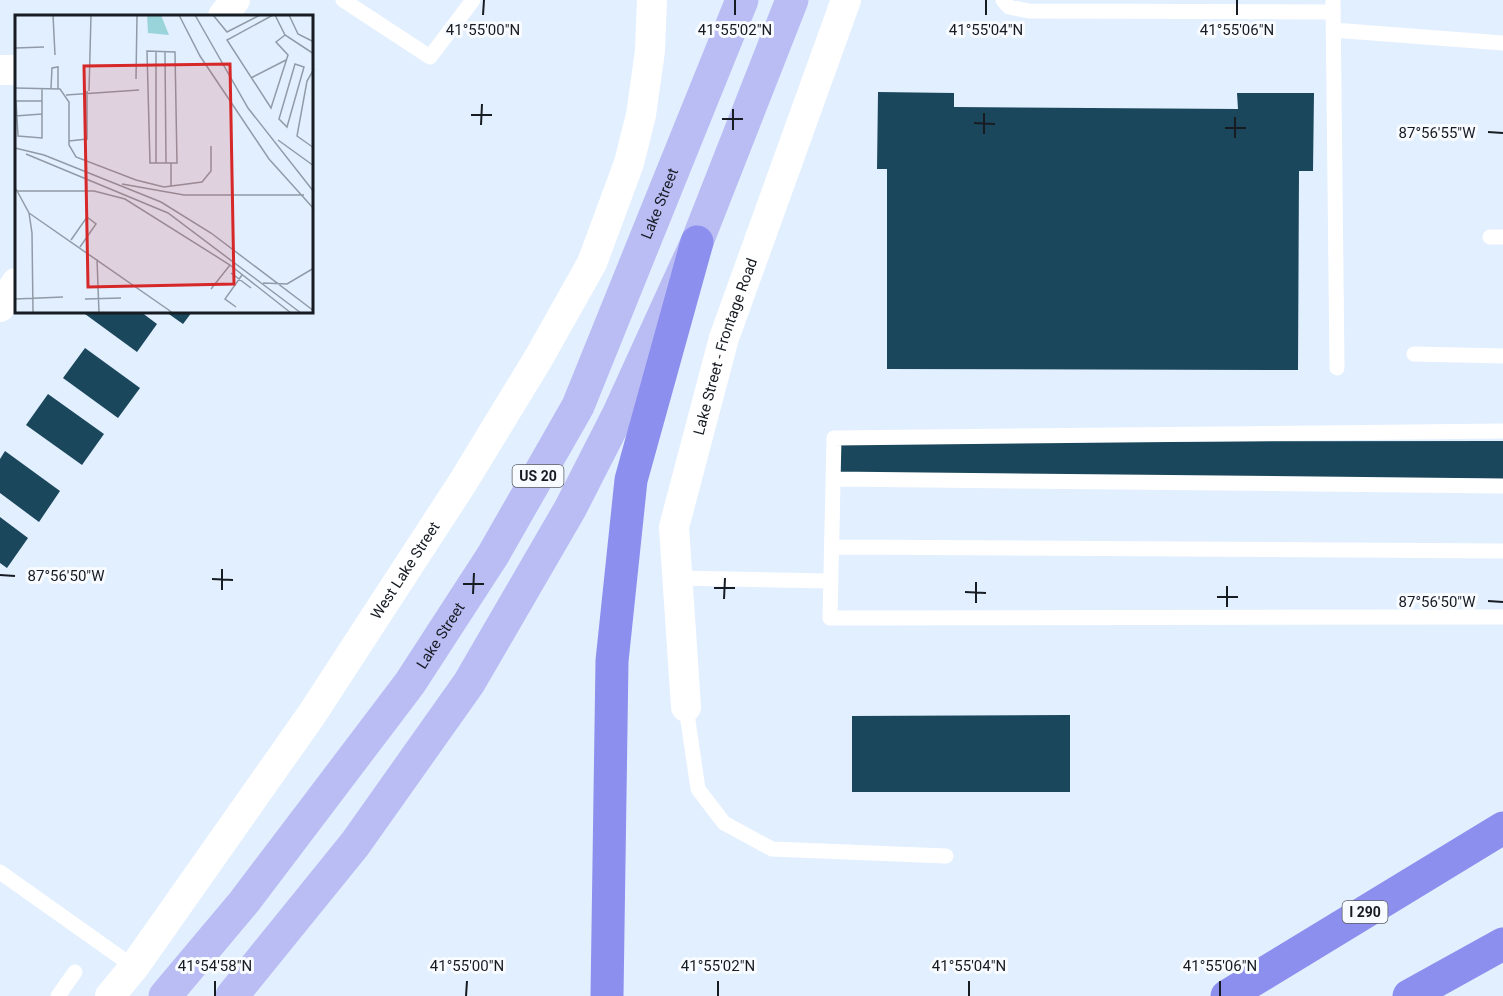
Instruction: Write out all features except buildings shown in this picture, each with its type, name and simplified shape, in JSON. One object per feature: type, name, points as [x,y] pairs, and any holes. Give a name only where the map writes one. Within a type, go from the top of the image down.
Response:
[{"type":"highway","points":[[607,996],[612,661],[630,491],[697,242]]},
{"type":"highway","name":"I 290","points":[[1227,996],[1503,828]]},
{"type":"highway","points":[[1409,996],[1503,944]]},
{"type":"main road","name":"Lake Street","points":[[165,996],[244,902],[410,683],[493,555],[578,406],[742,0]]},
{"type":"main road","points":[[232,996],[355,844],[469,683],[575,499],[618,415],[697,242],[792,0]]},
{"type":"street","points":[[224,15],[235,0]]},
{"type":"street","name":"West Lake Street","points":[[110,996],[134,967],[312,714],[463,482],[538,359],[592,263],[629,163],[641,115],[650,51],[652,0]]},
{"type":"street","name":"Lake Street - Frontage Road","points":[[686,707],[674,526],[724,338],[846,0]]},
{"type":"street","points":[[0,307],[15,284]]},
{"type":"lane","points":[[344,0],[430,57],[472,0]]},
{"type":"lane","points":[[1003,0],[1009,7],[1029,11],[1333,6],[1337,368]]},
{"type":"lane","points":[[1333,30],[1503,43]]},
{"type":"lane","points":[[1414,354],[1503,356]]},
{"type":"lane","points":[[1503,431],[834,438],[830,618],[1503,617]]},
{"type":"lane","points":[[833,479],[1503,486]]},
{"type":"lane","points":[[832,548],[1503,551]]},
{"type":"lane","points":[[678,578],[831,581]]},
{"type":"lane","points":[[686,707],[698,789],[724,823],[772,849],[946,856]]},
{"type":"lane","points":[[0,872],[134,967]]},
{"type":"lane","points":[[58,996],[75,972]]}]
